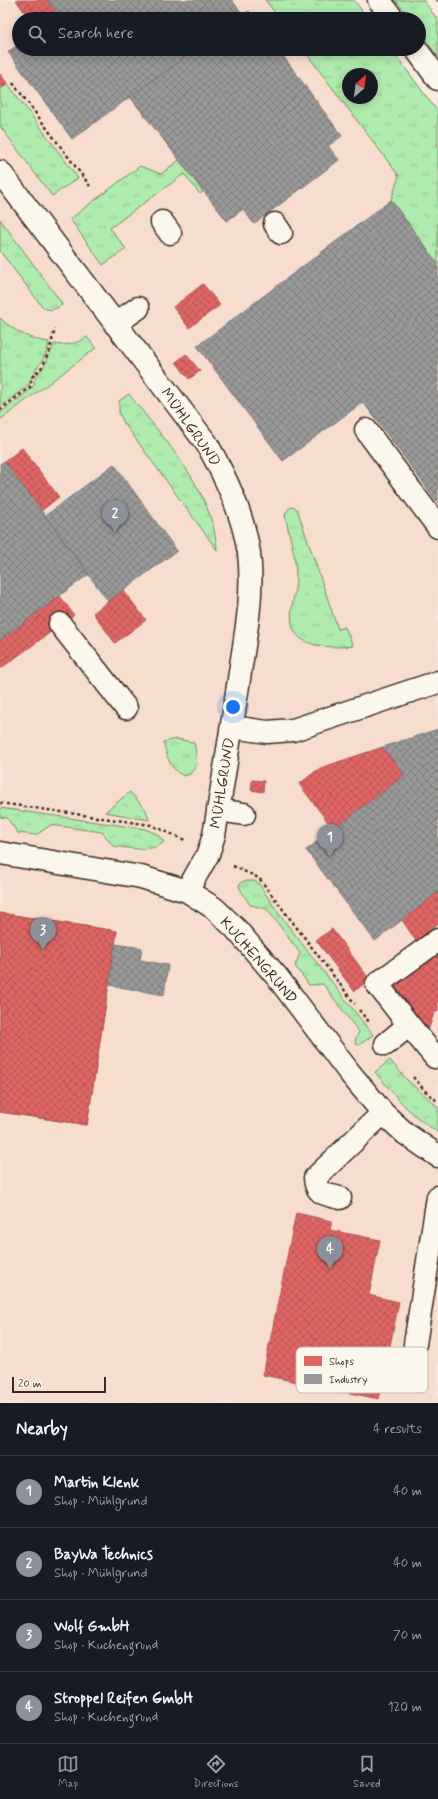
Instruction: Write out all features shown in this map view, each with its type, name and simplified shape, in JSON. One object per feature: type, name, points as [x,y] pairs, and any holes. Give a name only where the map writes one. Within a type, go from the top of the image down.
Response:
[{"type":"street","points":[[379,0],[388,12]]},
{"type":"street","points":[[421,56],[438,79]]},
{"type":"street","name":"MÜHLGRUND","points":[[0,172],[207,444],[222,471],[239,513],[248,552],[251,583],[248,623],[214,835],[208,854],[187,891]]},
{"type":"street","points":[[115,324],[138,308]]},
{"type":"street","points":[[366,430],[438,527]]},
{"type":"street","points":[[60,624],[126,708]]},
{"type":"street","points":[[232,727],[267,732],[293,730],[438,682]]},
{"type":"street","points":[[218,810],[244,814]]},
{"type":"street","name":"KUCHENGRUND","points":[[0,853],[141,877],[187,891],[214,908],[236,929],[278,978],[349,1072],[383,1113],[406,1134],[438,1156]]},
{"type":"street","points":[[435,1057],[377,984],[438,940]]},
{"type":"street","points":[[386,1044],[409,1026]]},
{"type":"street","points":[[340,1198],[320,1193],[316,1186],[315,1178],[383,1113]]},
{"type":"street","points":[[415,1344],[438,1197]]},
{"type":"path","points":[[13,83],[90,186]]},
{"type":"path","points":[[0,410],[30,386],[32,377],[42,367],[49,352],[55,329]]},
{"type":"shaded area","points":[[0,0],[315,0],[324,12],[12,12],[12,56],[351,56],[349,68],[342,68],[342,104],[376,104],[438,196],[438,1403],[0,1403]]},
{"type":"green space","points":[[265,0],[354,0],[363,12],[274,12]]},
{"type":"green space","points":[[396,0],[423,0],[438,20],[438,57],[426,41],[426,12],[405,12]]},
{"type":"green space","points":[[308,56],[396,56],[438,112],[438,264],[391,200],[399,176],[345,104],[378,104],[378,68],[342,68],[342,101]]},
{"type":"green space","points":[[8,84],[78,178],[52,196],[0,126],[0,89]]},
{"type":"green space","points":[[179,160],[203,192],[200,194],[184,174],[110,228],[126,249],[103,265],[70,219],[140,166],[161,174]]},
{"type":"green space","points":[[0,219],[62,305],[51,310],[43,307],[0,251]]},
{"type":"green space","points":[[0,318],[11,327],[29,337],[49,342],[46,354],[31,378],[30,384],[0,407]]},
{"type":"green space","points":[[87,337],[96,348],[0,420],[0,413],[34,385],[35,378],[46,363],[54,344],[71,344]]},
{"type":"green space","points":[[129,394],[171,447],[197,486],[214,528],[217,550],[124,423],[119,413],[119,401]]},
{"type":"green space","points":[[293,507],[297,509],[338,629],[345,627],[353,646],[326,647],[317,645],[301,638],[295,632],[291,618],[296,581],[296,568],[294,552],[285,515],[289,508]]},
{"type":"green space","points":[[176,739],[193,742],[195,746],[197,765],[190,774],[184,776],[172,766],[163,742]]},
{"type":"green space","points":[[130,792],[146,810],[149,820],[105,812]]},
{"type":"green space","points":[[0,808],[145,829],[157,834],[164,842],[153,848],[146,849],[113,846],[102,832],[51,825],[36,835],[18,833],[7,818],[0,817]]},
{"type":"green space","points":[[244,881],[255,881],[259,884],[279,914],[373,1035],[359,1045],[356,1044],[355,1040],[359,1032],[323,984],[309,985],[295,966],[300,953],[267,909],[250,905],[239,887],[240,883]]},
{"type":"green space","points":[[390,1060],[406,1079],[438,1107],[438,1132],[420,1120],[396,1097],[375,1072]]},
{"type":"building: Shops","points":[[16,0],[47,0],[57,12],[24,12]]},
{"type":"building: Shops","points":[[0,74],[8,84],[0,89]]},
{"type":"building: Shops","points":[[203,284],[220,305],[189,328],[173,307]]},
{"type":"building: Shops","points":[[186,354],[200,371],[189,379],[176,362]]},
{"type":"building: Shops","points":[[22,448],[59,497],[41,511],[4,462]]},
{"type":"building: Shops","points":[[123,590],[146,620],[115,643],[93,613]]},
{"type":"building: Shops","points":[[60,596],[74,615],[0,669],[0,640]]},
{"type":"building: Shops","points":[[383,747],[405,775],[334,830],[299,784],[320,768]]},
{"type":"building: Shops","points":[[252,780],[264,781],[263,792],[251,790]]},
{"type":"building: Shops","points":[[438,892],[438,924],[416,941],[402,920]]},
{"type":"building: Shops","points":[[0,913],[117,931],[87,1125],[0,1112]]},
{"type":"building: Shops","points":[[0,913],[117,931],[87,1125],[0,1112]]},
{"type":"building: Shops","points":[[332,929],[370,980],[354,991],[316,940]]},
{"type":"building: Shops","points":[[438,945],[438,1011],[434,1013],[427,1034],[385,985]]},
{"type":"building: Shops","points":[[296,1213],[332,1221],[330,1230],[380,1240],[369,1295],[399,1302],[390,1347],[296,1347],[296,1382],[263,1375]]},
{"type":"building: Shops","points":[[350,1393],[380,1393],[379,1399]]},
{"type":"building: Industry","points":[[47,0],[232,0],[241,12],[57,12]]},
{"type":"building: Industry","points":[[12,49],[12,56],[186,56],[72,139],[8,52]]},
{"type":"building: Industry","points":[[186,56],[283,56],[342,136],[328,146],[339,160],[254,224],[243,209],[227,221],[130,97]]},
{"type":"building: Industry","points":[[391,200],[438,264],[438,503],[363,402],[283,461],[197,346]]},
{"type":"building: Industry","points":[[4,461],[89,574],[0,640],[0,464]]},
{"type":"building: Industry","points":[[114,464],[177,551],[108,601],[45,516]]},
{"type":"building: Industry","points":[[438,729],[438,892],[375,941],[306,850],[405,775],[383,747]]},
{"type":"building: Industry","points":[[115,944],[142,948],[140,960],[168,965],[164,995],[109,985]]},
{"type":"place","name":"BayWa Technics","points":[[115,533]]},
{"type":"place","name":"Martin Klenk","points":[[330,857]]},
{"type":"place","name":"Wolf GmbH","points":[[43,950]]},
{"type":"place","name":"Stroppel Reifen GmbH","points":[[330,1269]]}]
